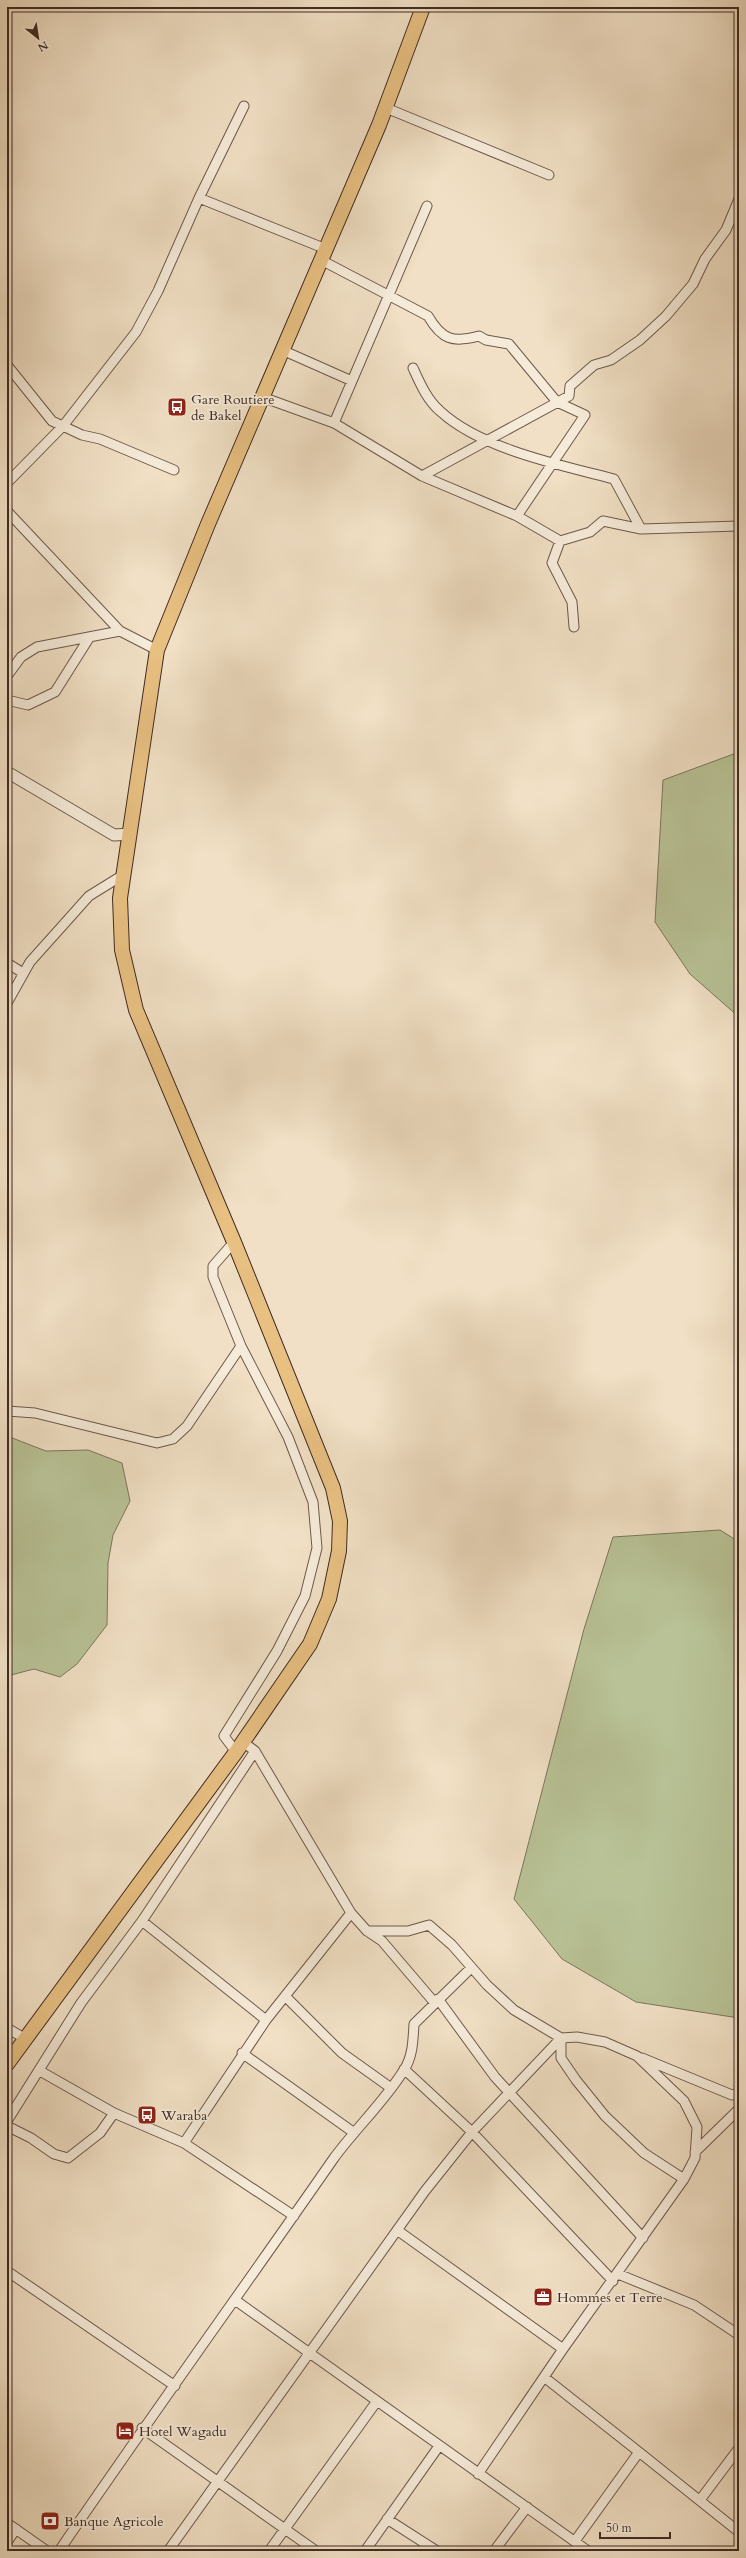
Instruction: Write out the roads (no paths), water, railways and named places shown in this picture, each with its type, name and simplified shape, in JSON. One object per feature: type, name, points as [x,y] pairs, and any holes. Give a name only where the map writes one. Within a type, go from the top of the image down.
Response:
[{"type":"main road","points":[[7,2064],[24,2038],[240,1747],[281,1688],[318,1628],[335,1576],[340,1521],[333,1488],[316,1442],[234,1242],[136,1010],[129,985],[120,931],[123,875],[157,650],[262,397],[386,108],[423,7]]},
{"type":"street","points":[[7,483],[63,426],[136,332],[158,291],[199,198],[244,106]]},
{"type":"street","points":[[386,108],[549,175]]},
{"type":"street","points":[[199,198],[323,255],[389,295],[428,316],[436,330],[449,338],[468,339],[479,336],[486,340],[509,344],[557,402],[585,415],[517,516]]},
{"type":"street","points":[[422,476],[569,396],[570,386],[594,365],[611,360],[640,340],[666,316],[693,284],[705,259],[726,230],[739,199]]},
{"type":"street","points":[[334,423],[427,206]]},
{"type":"street","points":[[282,350],[352,381]]},
{"type":"street","points":[[7,365],[52,421],[82,435],[100,438],[174,470]]},
{"type":"street","points":[[413,368],[427,396],[440,412],[486,441],[552,463],[614,479],[641,529]]},
{"type":"street","points":[[262,397],[334,423],[422,476],[517,516],[560,541],[590,532],[603,521],[641,529],[739,526]]},
{"type":"street","points":[[7,511],[120,631],[157,650]]},
{"type":"street","points":[[560,541],[552,563],[572,602],[574,627]]},
{"type":"street","points":[[7,676],[22,657],[37,646],[89,638],[120,631]]},
{"type":"street","points":[[7,700],[28,705],[55,692],[89,638]]},
{"type":"street","points":[[7,772],[114,835],[130,834]]},
{"type":"street","points":[[7,1003],[22,973],[89,896],[123,875]]},
{"type":"street","points":[[7,963],[22,973]]},
{"type":"street","points":[[234,1242],[213,1266],[213,1277],[241,1346],[288,1437],[313,1502],[317,1548],[305,1596],[277,1651],[224,1736],[240,1747],[256,1751],[351,1913],[367,1931],[382,1941],[436,2001],[508,2092],[643,2238]]},
{"type":"street","points":[[7,1411],[35,1413],[157,1444],[173,1439],[187,1426],[241,1346]]},
{"type":"street","points":[[7,2121],[82,2003],[142,1920],[256,1751]]},
{"type":"street","points":[[184,2143],[242,2053],[266,2020],[351,1913]]},
{"type":"street","points":[[142,1920],[266,2020]]},
{"type":"street","points":[[367,1931],[408,1930],[429,1925],[452,1945],[471,1968],[514,2010],[561,2038],[577,2037],[605,2042],[732,2095],[739,2093]]},
{"type":"street","points":[[59,2551],[142,2428],[175,2386],[353,2132],[391,2088],[404,2069],[412,2053],[414,2024],[471,1968]]},
{"type":"street","points":[[285,1996],[342,2053],[391,2088]]},
{"type":"street","points":[[7,2028],[24,2038]]},
{"type":"street","points":[[168,2551],[398,2230],[472,2132],[508,2092],[561,2038]]},
{"type":"street","points":[[561,2038],[561,2058],[576,2080],[605,2116],[644,2153],[684,2179]]},
{"type":"street","points":[[242,2053],[353,2132]]},
{"type":"street","points":[[478,2474],[563,2349],[616,2277],[684,2179],[695,2158],[697,2126],[684,2101],[637,2056]]},
{"type":"street","points":[[404,2069],[472,2132],[616,2277],[694,2305],[739,2335]]},
{"type":"street","points":[[40,2071],[114,2113],[184,2143],[294,2216]]},
{"type":"street","points":[[695,2152],[739,2110]]},
{"type":"street","points":[[7,2126],[31,2138],[54,2154],[68,2158],[100,2133],[114,2113]]},
{"type":"street","points":[[398,2230],[563,2349]]},
{"type":"street","points":[[7,2271],[175,2386]]},
{"type":"street","points":[[235,2300],[588,2551]]},
{"type":"street","points":[[544,2377],[739,2532]]},
{"type":"street","points":[[269,2551],[377,2401]]},
{"type":"street","points":[[142,2428],[316,2551]]},
{"type":"street","points":[[365,2551],[439,2446]]},
{"type":"street","points":[[700,2500],[739,2448]]},
{"type":"street","points":[[574,2541],[639,2452]]},
{"type":"street","points":[[494,2551],[527,2508]]},
{"type":"street","points":[[388,2519],[438,2551]]},
{"type":"street","points":[[7,2523],[47,2551]]},
{"type":"street","points":[[7,2542],[16,2529]]},
{"type":"place","name":"Gare Routiere de Bakel","points":[[177,407]]},
{"type":"place","name":"Waraba","points":[[147,2115]]},
{"type":"place","name":"Hommes et Terre","points":[[543,2297]]},
{"type":"place","name":"Hotel Wagadu","points":[[125,2431]]},
{"type":"place","name":"Banque Agricole","points":[[50,2521]]}]
